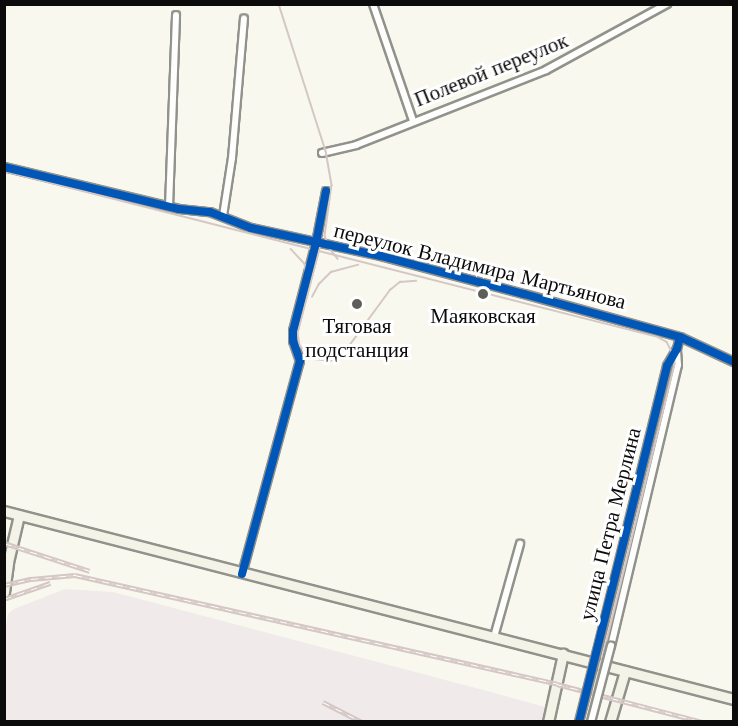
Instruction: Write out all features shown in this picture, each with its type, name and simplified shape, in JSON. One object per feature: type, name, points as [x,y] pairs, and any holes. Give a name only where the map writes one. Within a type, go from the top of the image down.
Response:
[{"type":"main road","points":[[4,511],[734,699]]},
{"type":"main road","points":[[4,592],[6,562],[19,515]]},
{"type":"main road","points":[[548,722],[563,654]]},
{"type":"main road","points":[[610,722],[625,671]]},
{"type":"street","points":[[373,4],[413,121]]},
{"type":"street","name":"Полевой переулок","points":[[322,153],[356,145],[546,70],[667,4]]},
{"type":"street","points":[[169,207],[176,15]]},
{"type":"street","points":[[223,216],[232,158],[244,19]]},
{"type":"street","name":"переулок Владимира Мартьянова","points":[[4,167],[169,207],[223,216],[251,228],[381,256],[680,337],[734,362]]},
{"type":"street","points":[[242,574],[300,361],[293,341],[293,331],[316,243],[326,191]]},
{"type":"street","name":"улица Петра Мерлина","points":[[579,722],[667,366],[677,349],[680,337]]},
{"type":"street","name":"улица Петра Мерлина","points":[[591,722],[678,365],[677,349]]},
{"type":"street","points":[[494,637],[520,544]]},
{"type":"shaded area","points":[[65,589],[113,592],[545,707],[542,721],[5,721],[4,640],[8,614],[14,609]]},
{"type":"tram line","points":[[279,4],[326,151],[332,185],[325,236],[338,259]]},
{"type":"tram line","points":[[4,171],[658,337],[667,342],[675,358],[675,364],[587,722]]},
{"type":"tram line","points":[[321,245],[298,333],[300,346],[316,359],[330,361],[341,357],[390,290],[400,282],[416,281]]},
{"type":"tram line","points":[[291,249],[305,264],[308,283]]},
{"type":"tram line","points":[[312,297],[319,284],[331,272],[358,265]]},
{"type":"railway","points":[[4,543],[90,571]]},
{"type":"railway","points":[[4,585],[31,579],[75,575],[557,684],[703,722]]},
{"type":"railway","points":[[4,599],[50,583]]},
{"type":"railway","points":[[323,702],[362,722]]},
{"type":"cycle path","points":[[4,167],[179,209],[210,212],[251,228],[381,256],[524,294],[680,337],[734,362]]},
{"type":"cycle path","points":[[242,574],[300,361],[293,341],[293,331],[316,243],[326,191]]},
{"type":"cycle path","points":[[579,722],[667,366],[677,349],[680,337]]},
{"type":"place","name":"Маяковская","points":[[483,294]]},
{"type":"place","name":"Тяговая подстанция","points":[[357,304]]}]
